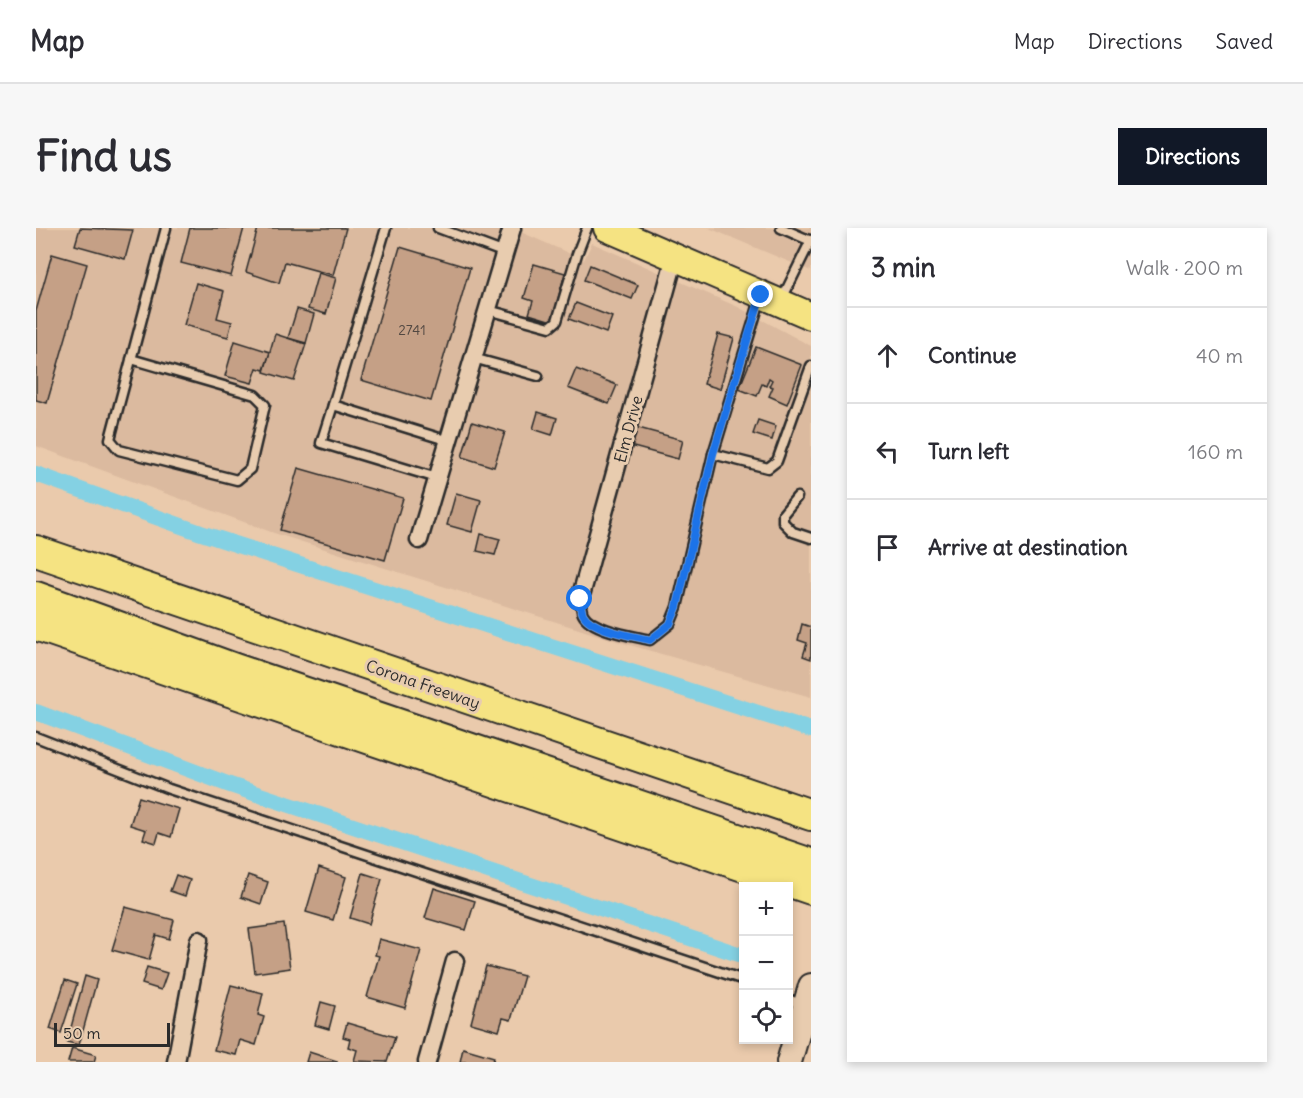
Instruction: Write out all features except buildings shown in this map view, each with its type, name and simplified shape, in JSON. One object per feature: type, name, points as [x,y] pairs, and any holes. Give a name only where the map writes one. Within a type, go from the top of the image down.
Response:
[{"type":"highway","name":"Corona Freeway","points":[[36,551],[811,815]]},
{"type":"highway","points":[[36,560],[90,570]]},
{"type":"highway","points":[[36,581],[811,844]]},
{"type":"highway","points":[[36,597],[246,673],[811,864]]},
{"type":"highway","points":[[36,619],[64,635]]},
{"type":"highway","points":[[36,625],[811,889]]},
{"type":"main road","points":[[607,228],[637,234],[675,257],[811,316]]},
{"type":"street","points":[[419,540],[512,228]]},
{"type":"street","name":"Elm Drive","points":[[580,599],[675,257]]},
{"type":"street","points":[[176,1062],[199,940]]},
{"type":"street","points":[[427,1062],[455,961]]},
{"type":"street","points":[[789,1062],[803,997]]},
{"type":"lane","points":[[131,359],[255,395],[265,405],[249,470],[237,480],[119,450],[110,439],[131,359],[166,228]]},
{"type":"lane","points":[[386,228],[321,443],[437,478]]},
{"type":"lane","points":[[438,228],[505,253]]},
{"type":"lane","points":[[488,310],[550,327],[557,321],[587,228]]},
{"type":"lane","points":[[580,599],[582,613],[590,623],[615,631],[650,640],[670,624],[677,607],[713,454],[770,299],[811,241],[781,228]]},
{"type":"lane","points":[[474,358],[538,376]]},
{"type":"lane","points":[[713,454],[768,468],[777,460],[811,366]]},
{"type":"lane","points":[[333,405],[449,441]]},
{"type":"lane","points":[[797,497],[783,514],[783,522],[793,532],[811,538]]},
{"type":"lane","points":[[36,737],[169,789],[739,978]]},
{"type":"shaded area","points":[[36,228],[512,228],[584,260],[592,243],[738,307],[811,346],[811,697],[623,643],[274,533],[36,446]]},
{"type":"shaded area","points":[[709,228],[811,228],[811,271]]},
{"type":"waterway","points":[[36,474],[201,533],[811,730]]},
{"type":"waterway","points":[[36,712],[230,785],[739,954]]},
{"type":"route","points":[[580,599],[582,613],[590,623],[615,631],[650,640],[670,624],[677,607],[713,454],[761,295]]}]
